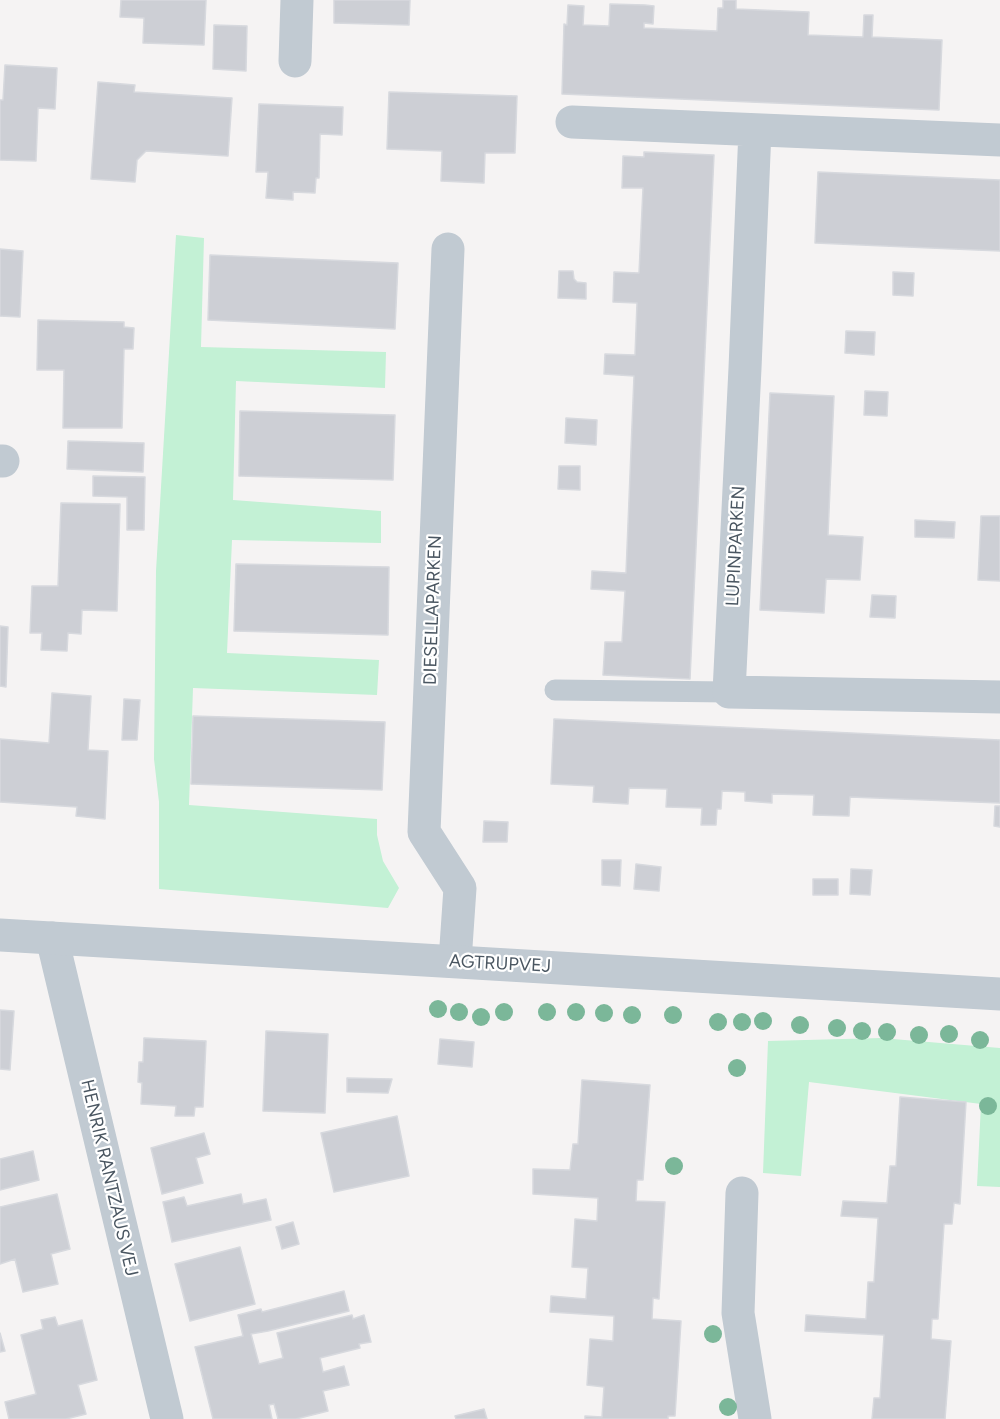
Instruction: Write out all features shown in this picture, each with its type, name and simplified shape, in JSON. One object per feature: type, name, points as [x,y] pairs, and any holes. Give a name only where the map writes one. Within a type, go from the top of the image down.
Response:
[{"type":"street","points":[[295,62],[297,0]]},
{"type":"street","points":[[572,122],[1000,140]]},
{"type":"street","name":"LUPINPARKEN","points":[[729,692],[755,130]]},
{"type":"street","name":"DIESELLAPARKEN","points":[[448,249],[424,832],[460,888],[455,961]]},
{"type":"street","points":[[729,692],[1000,697]]},
{"type":"street","name":"AGTRUPVEJ","points":[[0,935],[1000,994]]},
{"type":"street","name":"HENRIK RANTZAUS VEJ","points":[[52,938],[167,1419]]},
{"type":"street","points":[[742,1193],[738,1313],[755,1419]]},
{"type":"lane","points":[[555,690],[729,692]]},
{"type":"green space","points":[[176,235],[204,238],[201,347],[386,352],[385,388],[236,381],[233,500],[381,511],[381,543],[232,540],[227,653],[379,660],[377,695],[193,688],[189,805],[377,819],[377,835],[383,861],[399,888],[388,908],[159,889],[159,802],[154,759],[156,571]]},
{"type":"green space","points":[[881,1038],[1000,1048],[1000,1187],[977,1186],[981,1104],[809,1082],[801,1176],[763,1173],[768,1041]]},
{"type":"building","points":[[121,0],[206,0],[204,45],[143,43],[144,18],[120,17]]},
{"type":"building","points":[[334,0],[410,0],[409,25],[334,23]]},
{"type":"building","points":[[723,0],[736,0],[736,9],[809,12],[808,35],[863,37],[864,15],[873,15],[872,37],[942,40],[939,110],[562,94],[564,24],[567,25],[568,5],[584,6],[583,25],[609,26],[610,4],[645,5],[654,6],[653,24],[644,23],[644,28],[717,31],[718,8],[723,8]]},
{"type":"building","points":[[214,25],[247,26],[246,71],[213,69]]},
{"type":"building","points":[[5,65],[57,68],[55,109],[38,108],[36,161],[0,160],[0,100],[3,100]]},
{"type":"building","points":[[98,82],[135,85],[134,92],[232,98],[228,156],[146,151],[137,160],[135,182],[91,179]]},
{"type":"building","points":[[389,92],[517,96],[515,153],[485,153],[484,183],[441,181],[442,151],[387,149]]},
{"type":"building","points":[[259,104],[343,107],[342,135],[320,134],[319,178],[316,178],[315,193],[293,192],[293,200],[266,198],[268,172],[256,172]]},
{"type":"building","points":[[644,152],[714,155],[690,679],[603,675],[605,642],[622,642],[625,591],[591,589],[592,571],[626,573],[634,376],[604,374],[605,354],[635,355],[637,303],[613,302],[614,272],[639,273],[643,188],[622,188],[623,156],[644,157]]},
{"type":"building","points":[[818,172],[1000,180],[1000,251],[815,243]]},
{"type":"building","points":[[0,249],[23,251],[20,317],[0,316]]},
{"type":"building","points":[[210,255],[398,263],[395,329],[208,320]]},
{"type":"building","points":[[559,271],[573,271],[577,282],[586,283],[586,299],[558,298]]},
{"type":"building","points":[[893,272],[914,273],[913,296],[893,295]]},
{"type":"building","points":[[38,320],[124,322],[124,327],[134,328],[133,349],[124,349],[122,428],[63,428],[64,370],[37,370]]},
{"type":"building","points":[[846,331],[875,332],[874,355],[845,353]]},
{"type":"building","points":[[865,391],[888,392],[887,416],[864,415]]},
{"type":"building","points":[[770,393],[834,396],[828,535],[863,537],[860,580],[826,579],[824,613],[760,610]]},
{"type":"building","points":[[240,411],[395,415],[393,480],[239,476]]},
{"type":"building","points":[[566,418],[597,420],[596,445],[565,443]]},
{"type":"building","points":[[68,441],[144,443],[143,472],[67,469]]},
{"type":"building","points":[[559,466],[580,466],[580,490],[558,489]]},
{"type":"building","points":[[93,476],[145,477],[144,530],[127,530],[127,497],[93,496]]},
{"type":"building","points":[[61,503],[120,504],[117,611],[82,610],[81,634],[68,633],[67,651],[41,650],[42,633],[30,633],[32,586],[58,586]]},
{"type":"building","points":[[981,516],[1000,516],[1000,581],[978,580]]},
{"type":"building","points":[[915,520],[955,522],[954,538],[915,537]]},
{"type":"building","points":[[236,564],[389,567],[388,635],[234,631]]},
{"type":"building","points":[[872,595],[896,596],[895,618],[870,617]]},
{"type":"building","points":[[0,626],[8,627],[6,687],[0,686]]},
{"type":"building","points":[[52,693],[91,696],[88,750],[108,751],[105,819],[76,816],[77,807],[0,802],[0,739],[49,743]]},
{"type":"building","points":[[124,699],[140,700],[137,740],[122,740]]},
{"type":"building","points":[[193,716],[385,722],[382,790],[191,784]]},
{"type":"building","points":[[554,719],[1000,740],[1000,803],[850,797],[849,816],[813,815],[814,795],[772,794],[772,803],[745,801],[745,792],[722,791],[721,809],[717,809],[716,825],[701,825],[702,808],[666,807],[667,789],[629,788],[628,804],[593,802],[594,786],[551,784]]},
{"type":"building","points":[[995,806],[1000,806],[1000,827],[994,826]]},
{"type":"building","points":[[484,821],[508,822],[507,842],[483,842]]},
{"type":"building","points":[[602,860],[621,860],[620,886],[602,885]]},
{"type":"building","points":[[636,864],[661,867],[659,891],[634,889]]},
{"type":"building","points":[[851,869],[872,870],[870,895],[850,894]]},
{"type":"building","points":[[813,879],[838,879],[838,895],[813,895]]},
{"type":"building","points":[[0,1010],[14,1011],[10,1070],[0,1069]]},
{"type":"building","points":[[266,1031],[328,1034],[325,1113],[263,1111]]},
{"type":"building","points":[[144,1038],[206,1041],[203,1107],[195,1107],[194,1116],[175,1116],[176,1106],[141,1104],[142,1083],[138,1082],[139,1062],[143,1062]]},
{"type":"building","points":[[440,1039],[474,1042],[472,1067],[438,1064]]},
{"type":"building","points":[[347,1078],[392,1079],[388,1093],[347,1092]]},
{"type":"building","points":[[582,1080],[650,1085],[643,1180],[637,1180],[636,1201],[665,1202],[659,1299],[653,1298],[652,1319],[681,1321],[675,1416],[668,1416],[668,1419],[585,1419],[585,1416],[602,1417],[604,1387],[587,1385],[590,1339],[613,1341],[614,1316],[550,1312],[551,1296],[586,1299],[588,1268],[572,1267],[575,1219],[597,1221],[598,1198],[533,1194],[533,1169],[570,1170],[573,1144],[578,1144]]},
{"type":"building","points":[[900,1097],[966,1102],[960,1204],[954,1203],[952,1224],[944,1224],[938,1319],[932,1319],[931,1339],[951,1341],[945,1419],[872,1419],[874,1398],[880,1398],[884,1335],[805,1331],[806,1315],[866,1319],[868,1282],[874,1282],[878,1218],[841,1216],[843,1201],[887,1203],[890,1166],[896,1166]]},
{"type":"building","points":[[397,1116],[409,1176],[334,1192],[321,1133]]},
{"type":"building","points":[[204,1133],[210,1154],[196,1158],[203,1183],[162,1194],[151,1148]]},
{"type":"building","points":[[33,1151],[39,1180],[0,1190],[0,1159]]},
{"type":"building","points":[[57,1194],[70,1249],[51,1254],[58,1284],[23,1292],[15,1259],[0,1264],[0,1207]]},
{"type":"building","points":[[241,1194],[243,1204],[266,1199],[271,1220],[172,1242],[163,1202],[184,1197],[187,1206]]},
{"type":"building","points":[[293,1222],[299,1244],[282,1249],[276,1227]]},
{"type":"building","points":[[240,1247],[255,1304],[190,1321],[175,1264]]},
{"type":"building","points":[[344,1291],[349,1311],[251,1334],[259,1364],[283,1358],[277,1333],[352,1315],[353,1319],[364,1315],[371,1342],[359,1344],[360,1348],[320,1358],[323,1372],[344,1366],[349,1385],[323,1391],[328,1411],[296,1419],[278,1419],[274,1404],[269,1405],[272,1419],[213,1419],[195,1347],[243,1336],[238,1315],[261,1309],[262,1312]]},
{"type":"building","points":[[55,1317],[58,1326],[82,1320],[97,1380],[78,1385],[86,1414],[66,1419],[9,1419],[5,1402],[36,1394],[21,1335],[43,1329],[41,1320]]},
{"type":"building","points":[[0,1333],[5,1351],[0,1352]]},
{"type":"building","points":[[484,1409],[487,1419],[456,1419],[455,1416]]}]
